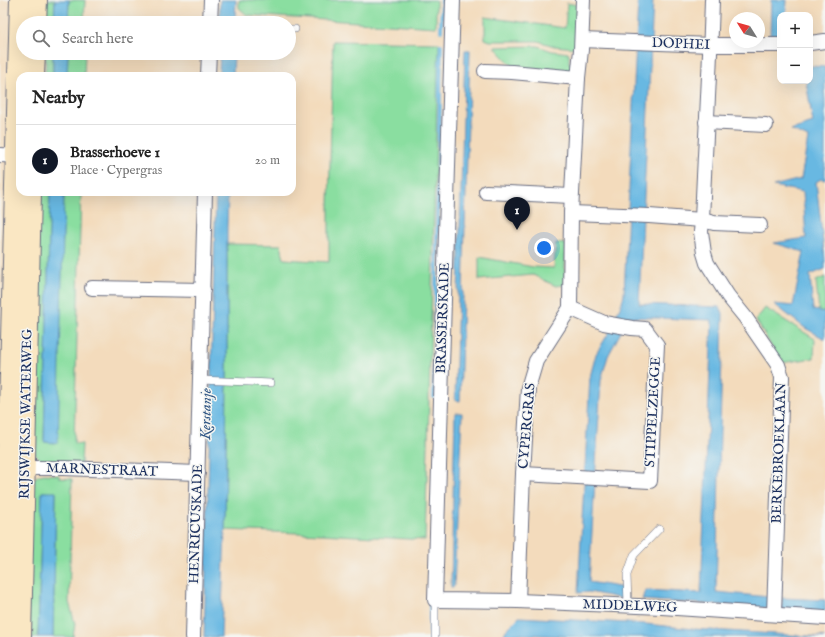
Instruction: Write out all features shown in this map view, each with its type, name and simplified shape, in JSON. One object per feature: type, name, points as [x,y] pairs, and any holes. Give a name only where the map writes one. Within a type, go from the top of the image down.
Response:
[{"type":"main road","name":"RIJSWIJKSE WATERWEG","points":[[19,16],[20,0]]},
{"type":"main road","points":[[36,16],[37,0]]},
{"type":"main road","name":"RIJSWIJKSE WATERWEG","points":[[16,72],[17,60]]},
{"type":"main road","points":[[34,72],[35,60]]},
{"type":"main road","name":"RIJSWIJKSE WATERWEG","points":[[16,78],[12,155],[16,468],[21,637]]},
{"type":"main road","name":"RIJSWIJKSE WATERWEG","points":[[3,637],[28,284],[31,196]]},
{"type":"street","points":[[210,16],[211,0]]},
{"type":"street","name":"BRASSERSKADE","points":[[435,600],[453,0]]},
{"type":"street","points":[[570,308],[571,213],[578,78],[582,40],[583,0]]},
{"type":"street","name":"BERKEBROEKLAAN","points":[[712,0],[701,232],[707,263],[728,296],[745,317],[778,365],[782,376],[774,614]]},
{"type":"street","name":"DOPHEI","points":[[582,40],[711,45],[774,45]]},
{"type":"street","points":[[813,43],[825,41]]},
{"type":"street","points":[[208,72],[209,60]]},
{"type":"street","points":[[485,71],[578,78]]},
{"type":"street","points":[[706,122],[766,125]]},
{"type":"street","points":[[486,192],[572,196]]},
{"type":"street","name":"HENRICUSKADE","points":[[193,637],[198,474],[206,380],[203,290],[205,196]]},
{"type":"street","points":[[571,213],[649,216],[702,220],[714,223],[760,225]]},
{"type":"street","points":[[92,288],[203,290]]},
{"type":"street","name":"STIPPELZEGGE","points":[[523,474],[650,482],[657,345],[645,330],[604,322],[570,308]]},
{"type":"street","name":"CYPERGRAS","points":[[518,601],[528,388],[536,361],[570,308]]},
{"type":"street","name":"MARNESTRAAT","points":[[16,468],[63,468],[198,474]]},
{"type":"street","name":"MIDDELWEG","points":[[435,600],[628,605],[825,618]]},
{"type":"lane","points":[[206,380],[271,384]]},
{"type":"lane","points":[[628,605],[627,575],[634,555],[660,529]]},
{"type":"lane","name":"BRASSERSKADE","points":[[435,600],[435,637]]},
{"type":"green space","points":[[40,0],[55,0],[54,16],[39,16]]},
{"type":"green space","points":[[69,0],[85,0],[84,16],[68,16]]},
{"type":"green space","points":[[239,0],[436,0],[436,27],[296,18],[296,16],[247,15],[239,8]]},
{"type":"green space","points":[[567,3],[577,5],[576,48],[554,46],[538,41],[490,41],[485,39],[485,17],[565,28]]},
{"type":"green space","points":[[333,41],[439,43],[425,540],[225,530],[227,244],[281,245],[284,259],[329,262]]},
{"type":"green space","points":[[538,46],[552,51],[569,53],[569,63],[573,63],[572,71],[514,68],[495,47]]},
{"type":"green space","points":[[46,60],[53,60],[53,72],[45,72]]},
{"type":"green space","points":[[68,60],[85,60],[84,72],[67,72]]},
{"type":"green space","points":[[35,196],[50,196],[44,442],[57,443],[64,196],[81,196],[74,443],[82,444],[81,464],[43,461],[34,453]]},
{"type":"green space","points":[[556,243],[566,244],[564,285],[556,286],[533,275],[479,280],[479,257],[533,267],[554,268]]},
{"type":"green space","points":[[825,277],[825,312],[819,311],[816,281]]},
{"type":"green space","points":[[765,308],[815,339],[814,358],[781,363],[756,320]]},
{"type":"green space","points":[[44,474],[59,475],[59,478],[72,479],[69,602],[75,624],[73,637],[53,637],[56,493],[42,492],[38,637],[24,637],[33,479]]},
{"type":"water","points":[[55,0],[69,0],[68,16],[54,16]]},
{"type":"water","points":[[220,0],[236,0],[235,16],[220,16]]},
{"type":"water","points":[[638,0],[653,0],[639,304],[719,307],[723,313],[716,592],[769,597],[769,608],[642,600],[645,590],[701,593],[712,320],[629,317],[608,356],[601,380],[589,582],[625,588],[624,599],[589,592],[578,593],[590,377],[596,354],[608,334],[624,295]]},
{"type":"water","points":[[771,0],[787,0],[786,12],[777,12],[777,39],[770,39]]},
{"type":"water","points":[[465,50],[470,50],[460,401],[455,400]]},
{"type":"water","points":[[53,60],[68,60],[67,72],[53,72]]},
{"type":"water","points":[[220,60],[234,60],[233,72],[219,72]]},
{"type":"water","points":[[813,66],[825,67],[825,180],[821,179],[816,182],[825,269],[810,275],[813,310],[825,312],[825,339],[805,328],[774,304],[793,306],[804,252],[774,243],[806,238],[803,192],[773,186],[801,179],[808,138],[791,130],[813,123],[806,84],[813,84]]},
{"type":"water","points":[[50,196],[64,196],[58,443],[44,442]]},
{"type":"water","points":[[216,196],[228,196],[225,530],[221,637],[204,637]]},
{"type":"water","points":[[455,413],[462,413],[454,587],[451,587]]},
{"type":"water","points":[[42,492],[56,492],[53,637],[38,637]]},
{"type":"water","points":[[782,598],[825,600],[825,612],[782,609]]},
{"type":"water","points":[[519,617],[646,624],[693,629],[825,637],[583,637],[514,634],[512,637],[503,637],[506,630]]},
{"type":"waterway","points":[[441,31],[442,0]]},
{"type":"waterway","points":[[434,397],[441,45]]},
{"type":"waterway","points":[[430,599],[430,637]]},
{"type":"place","name":"Brasserhoeve 1","points":[[517,230]]},
{"type":"water label","name":"Kerstanje","points":[[206,414]]}]
